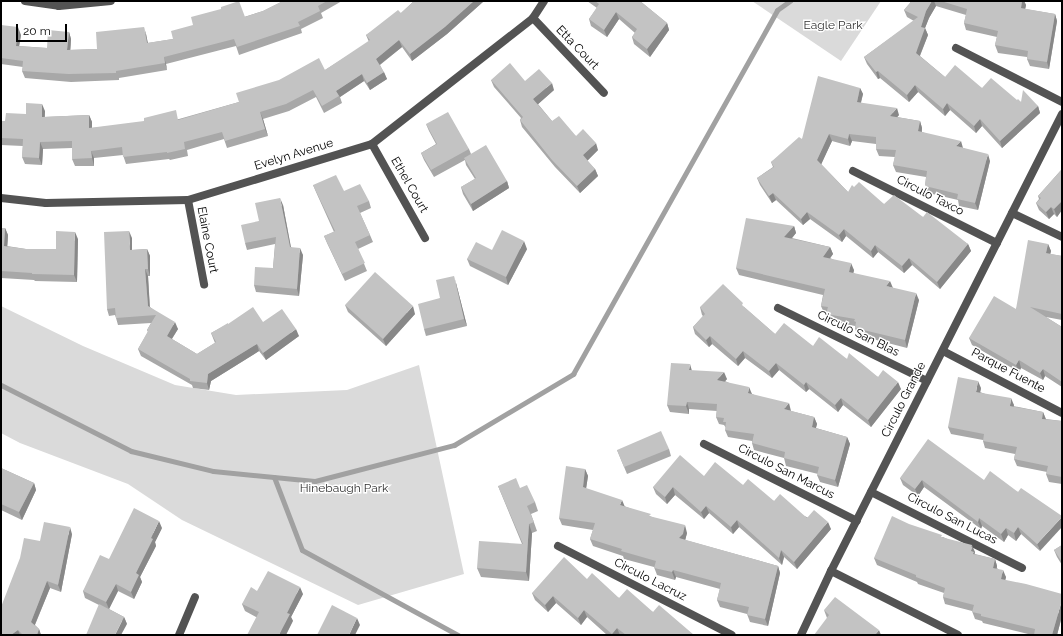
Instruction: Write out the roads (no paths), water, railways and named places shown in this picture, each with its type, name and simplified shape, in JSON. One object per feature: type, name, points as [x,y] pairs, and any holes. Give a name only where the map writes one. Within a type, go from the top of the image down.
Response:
[{"type":"street","points":[[25,1],[59,6],[111,1]]},
{"type":"street","name":"Evelyn Avenue","points":[[1,198],[46,203],[188,200],[372,144],[533,18],[544,1]]},
{"type":"street","name":"Etta Court","points":[[533,18],[604,94]]},
{"type":"street","points":[[956,48],[1062,102]]},
{"type":"street","name":"Circulo Grande","points":[[831,571],[1062,114]]},
{"type":"street","name":"Ethel Court","points":[[372,144],[425,238]]},
{"type":"street","name":"Circulo Taxco","points":[[853,171],[997,243]]},
{"type":"street","name":"Elaine Court","points":[[188,200],[204,284]]},
{"type":"street","points":[[1012,213],[1062,238]]},
{"type":"street","name":"Circulo San Blas","points":[[778,308],[927,381]]},
{"type":"street","name":"Parque Fuente","points":[[943,351],[1062,413]]},
{"type":"street","name":"Circulo San Marcus","points":[[704,444],[857,520]]},
{"type":"street","name":"Circulo San Lucas","points":[[871,492],[1022,568]]},
{"type":"street","name":"Circulo Lacruz","points":[[558,546],[732,635]]},
{"type":"street","points":[[801,635],[831,571],[958,635]]},
{"type":"street","points":[[179,635],[195,597]]},
{"type":"waterway","points":[[1,385],[131,451],[213,471],[315,481],[454,445],[573,374],[777,10],[790,1]]},
{"type":"waterway","points":[[274,477],[302,550],[458,635]]},
{"type":"park label","name":"Eagle Park","points":[[833,26]]},
{"type":"park label","name":"Hinebaugh Park","points":[[344,489]]}]
